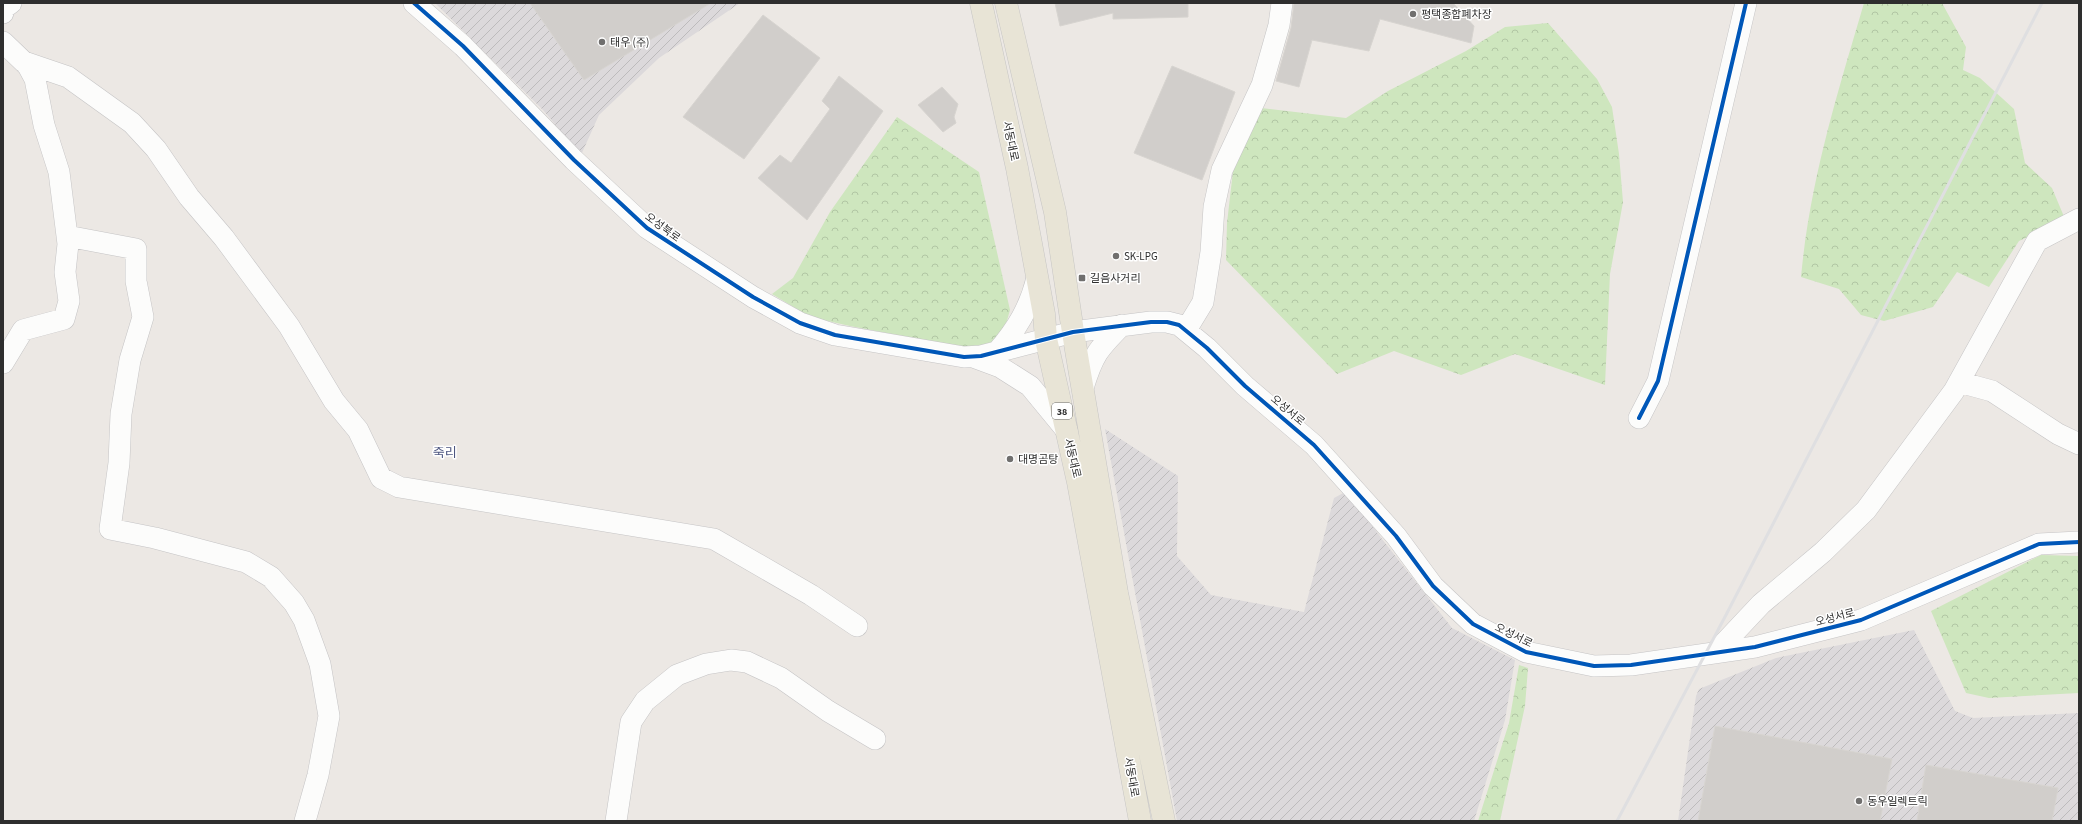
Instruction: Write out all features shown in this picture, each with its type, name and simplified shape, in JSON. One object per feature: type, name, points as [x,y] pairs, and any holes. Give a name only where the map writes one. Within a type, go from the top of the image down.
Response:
[{"type":"main road","name":"서동대로","points":[[981,3],[1016,168],[1044,314],[1046,339],[1078,482],[1140,821]]},
{"type":"main road","name":"서동대로","points":[[1006,3],[1055,212],[1073,332],[1117,593],[1164,821]]},
{"type":"street","points":[[3,13],[4,8],[11,3]]},
{"type":"street","name":"오성북로","points":[[414,3],[463,46],[574,160],[647,228],[753,297],[800,323],[835,335],[969,357]]},
{"type":"street","points":[[1186,330],[1203,302],[1211,252],[1214,207],[1222,170],[1262,85],[1279,25],[1282,3]]},
{"type":"street","points":[[1639,418],[1658,381],[1746,3]]},
{"type":"street","points":[[3,42],[24,62],[35,78],[44,125],[59,172],[67,236],[65,272],[69,301],[64,319],[23,330],[3,363]]},
{"type":"street","points":[[24,62],[68,77],[132,123],[156,149],[189,196],[224,238],[289,326],[334,401],[358,430],[381,478],[399,487],[714,539],[811,595],[857,626]]},
{"type":"street","points":[[1715,653],[1761,604],[1823,552],[1866,510],[1959,382],[2038,241],[2079,219]]},
{"type":"street","points":[[67,236],[136,249],[136,281],[143,317],[130,360],[121,414],[119,463],[110,529],[154,538],[246,562],[271,577],[294,603],[304,620],[320,664],[329,716],[318,775],[305,821]]},
{"type":"street","points":[[997,352],[1015,331],[1024,315],[1032,297],[1037,278]]},
{"type":"street","name":"오성서로","points":[[969,357],[997,352],[1073,332],[1122,325],[1167,322],[1179,325],[1207,348],[1245,386],[1314,445],[1391,530],[1433,586],[1473,624],[1526,652],[1594,666],[1631,665],[1755,647],[1861,620],[2038,544],[2079,542]]},
{"type":"street","points":[[1083,388],[1091,362],[1098,350],[1122,325]]},
{"type":"street","points":[[969,357],[1000,367],[1030,386],[1067,431]]},
{"type":"street","points":[[1959,382],[1992,391],[2058,434],[2079,444]]},
{"type":"street","points":[[616,821],[631,722],[646,701],[677,675],[706,664],[731,660],[748,662],[781,678],[828,712],[875,739]]},
{"type":"shaded area","name":"태우 (주)","points":[[435,3],[740,3],[659,58],[599,115],[581,155],[543,110]]},
{"type":"shaded area","points":[[1105,429],[1178,476],[1177,556],[1211,595],[1304,612],[1334,498],[1347,491],[1382,539],[1452,628],[1515,660],[1505,720],[1474,821],[1177,821]]},
{"type":"shaded area","points":[[1914,630],[1955,711],[1973,718],[2079,713],[2079,821],[1678,821],[1696,696],[1699,689],[1776,658]]},
{"type":"green space","points":[[1864,3],[1942,3],[1966,47],[1963,70],[1980,78],[2014,109],[2025,163],[2052,188],[2065,219],[2019,241],[1989,287],[1957,272],[1933,307],[1884,321],[1861,315],[1839,289],[1801,277],[1805,241],[1818,172],[1826,138]]},
{"type":"green space","points":[[1548,23],[1597,79],[1612,107],[1619,154],[1623,202],[1610,274],[1605,385],[1515,354],[1461,375],[1394,351],[1337,374],[1226,260],[1227,223],[1233,171],[1261,108],[1346,118],[1388,91],[1466,51],[1505,27]]},
{"type":"green space","points":[[897,117],[979,172],[1010,310],[1004,331],[991,343],[969,349],[850,326],[810,317],[772,294],[793,278],[830,212]]},
{"type":"green space","points":[[2041,555],[2079,556],[2079,693],[1989,698],[1966,693],[1931,611]]},
{"type":"green space","points":[[1519,665],[1528,668],[1525,706],[1500,821],[1478,821],[1509,723]]},
{"type":"building","name":"태우 (주)","points":[[530,3],[711,3],[584,80]]},
{"type":"building","points":[[1055,3],[1188,3],[1188,17],[1113,19],[1113,13],[1060,26]]},
{"type":"building","points":[[1294,3],[1453,3],[1474,26],[1471,43],[1380,19],[1369,51],[1312,40],[1299,87],[1276,81],[1291,28]]},
{"type":"building","points":[[763,15],[820,58],[744,159],[683,117]]},
{"type":"building","points":[[1172,66],[1235,92],[1202,180],[1134,153]]},
{"type":"building","points":[[839,76],[883,111],[807,220],[758,178],[780,155],[791,163],[830,109],[822,101]]},
{"type":"building","points":[[942,87],[958,104],[954,117],[956,123],[943,132],[918,105]]},
{"type":"building","points":[[1715,726],[1892,759],[1880,821],[1698,821]]},
{"type":"building","points":[[1926,765],[2058,788],[2052,821],[1917,821]]},
{"type":"railway","points":[[1617,821],[1727,613],[2042,3]]},
{"type":"cycle path","points":[[414,3],[463,46],[574,160],[647,228],[753,297],[800,323],[835,335],[964,357],[981,356],[1073,332],[1151,322],[1167,322],[1179,325],[1207,348],[1245,386],[1314,445],[1396,536],[1433,586],[1473,624],[1526,652],[1594,666],[1631,665],[1755,647],[1861,620],[2039,544],[2079,542]]},
{"type":"cycle path","points":[[1639,418],[1658,381],[1746,3]]},
{"type":"place","name":"평택종합폐차장","points":[[1413,14]]},
{"type":"place","name":"태우 (주)","points":[[602,42]]},
{"type":"place","name":"SK-LPG","points":[[1116,256]]},
{"type":"place","name":"길음사거리","points":[[1082,278]]},
{"type":"place","name":"대명곰탕","points":[[1010,459]]},
{"type":"place","name":"동우일렉트릭","points":[[1859,801]]},
{"type":"district","name":"죽리","points":[[445,452]]}]
